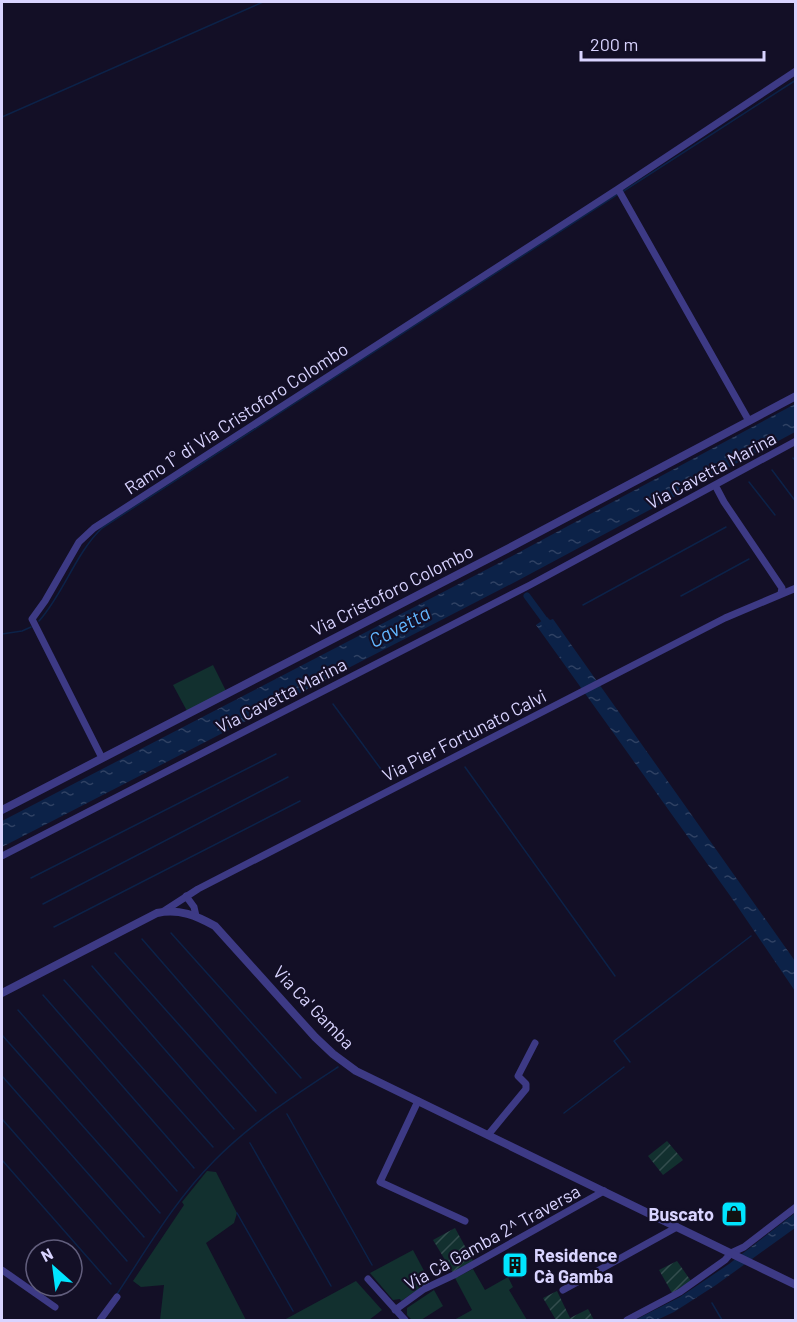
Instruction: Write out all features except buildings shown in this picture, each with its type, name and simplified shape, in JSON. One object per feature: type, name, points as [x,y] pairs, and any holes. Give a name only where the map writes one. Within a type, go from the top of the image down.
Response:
[{"type":"street","points":[[749,421],[620,192],[795,71]]},
{"type":"street","name":"Ramo 1° di Via Cristoforo Colombo","points":[[102,758],[32,619],[79,542],[94,528],[620,192]]},
{"type":"street","name":"Via Cristoforo Colombo","points":[[2,810],[500,553],[795,396]]},
{"type":"street","name":"Via Cavetta Marina","points":[[2,856],[530,585],[795,441]]},
{"type":"street","points":[[715,485],[782,588],[781,593]]},
{"type":"street","name":"Via Pier Fortunato Calvi","points":[[164,911],[186,896],[599,682],[725,618],[795,588]]},
{"type":"street","name":"Via Ca' Gamba","points":[[186,896],[194,907],[196,916]]},
{"type":"street","points":[[2,993],[149,916],[164,911]]},
{"type":"street","name":"Via Ca' Gamba","points":[[164,911],[184,912],[215,926],[315,1037],[333,1054],[365,1076],[795,1285]]},
{"type":"street","points":[[488,1135],[526,1089],[526,1084],[518,1076],[535,1042]]},
{"type":"street","points":[[418,1101],[380,1182],[465,1221]]},
{"type":"street","name":"Via Cà Gamba 2^ Traversa","points":[[395,1310],[424,1289],[456,1274],[604,1191]]},
{"type":"street","points":[[627,1320],[680,1292],[734,1255],[795,1207]]},
{"type":"street","points":[[563,1290],[677,1227]]},
{"type":"street","points":[[2,1270],[55,1307]]},
{"type":"street","points":[[368,1279],[405,1320]]},
{"type":"street","points":[[100,1320],[117,1297]]},
{"type":"green space","points":[[213,665],[226,691],[187,711],[173,685]]},
{"type":"green space","points":[[667,1141],[683,1160],[663,1175],[648,1156]]},
{"type":"green space","points":[[207,1171],[216,1172],[237,1213],[234,1223],[206,1243],[246,1320],[160,1320],[164,1285],[141,1287],[133,1281],[184,1205],[182,1202]]},
{"type":"green space","points":[[455,1228],[473,1261],[453,1273],[433,1240]]},
{"type":"green space","points":[[413,1250],[430,1282],[401,1301],[400,1299],[393,1300],[370,1273]]},
{"type":"green space","points":[[677,1261],[691,1281],[672,1293],[659,1270]]},
{"type":"green space","points":[[473,1269],[485,1290],[508,1277],[513,1287],[509,1290],[527,1320],[454,1320],[472,1310],[455,1278]]},
{"type":"green space","points":[[356,1281],[382,1310],[369,1320],[284,1320]]},
{"type":"green space","points":[[434,1290],[443,1306],[421,1320],[412,1320],[407,1315],[407,1308]]},
{"type":"green space","points":[[557,1291],[570,1318],[588,1309],[594,1320],[556,1320],[543,1298]]},
{"type":"water","name":"Cavetta","points":[[795,404],[795,432],[517,581],[2,847],[2,821],[499,563]]},
{"type":"water","points":[[547,617],[550,620],[553,619],[795,961],[795,991],[731,897],[536,625]]},
{"type":"water","points":[[795,1213],[795,1228],[716,1285],[657,1320],[635,1320],[680,1297],[729,1264]]},
{"type":"waterway","points":[[2,117],[263,2]]},
{"type":"waterway","points":[[622,192],[796,80]]},
{"type":"waterway","points":[[39,621],[56,598],[84,550],[102,528],[618,194]]},
{"type":"waterway","points":[[793,458],[796,461]]},
{"type":"waterway","points":[[772,470],[796,502]]},
{"type":"waterway","points":[[749,482],[775,515]]},
{"type":"waterway","points":[[583,605],[726,527]]},
{"type":"waterway","points":[[681,596],[749,559]]},
{"type":"waterway","points":[[527,596],[549,626]]},
{"type":"waterway","points":[[2,634],[31,627]]},
{"type":"waterway","points":[[333,704],[386,776]]},
{"type":"waterway","points":[[31,878],[276,754]]},
{"type":"waterway","points":[[465,767],[615,976]]},
{"type":"waterway","points":[[43,904],[288,777]]},
{"type":"waterway","points":[[54,927],[300,801]]},
{"type":"waterway","points":[[171,933],[301,1078]]},
{"type":"waterway","points":[[630,1062],[614,1041],[751,936]]},
{"type":"waterway","points":[[142,939],[276,1093]]},
{"type":"waterway","points":[[115,953],[256,1111]]},
{"type":"waterway","points":[[92,966],[234,1129]]},
{"type":"waterway","points":[[64,980],[213,1147]]},
{"type":"waterway","points":[[43,995],[194,1168]]},
{"type":"waterway","points":[[18,1010],[177,1191]]},
{"type":"waterway","points":[[2,1035],[160,1213]]},
{"type":"waterway","points":[[117,1294],[174,1208],[214,1161],[258,1122],[338,1067]]},
{"type":"waterway","points":[[564,1113],[624,1067]]},
{"type":"waterway","points":[[2,1076],[144,1237]]},
{"type":"waterway","points":[[287,1114],[372,1265]]},
{"type":"waterway","points":[[2,1119],[127,1261]]},
{"type":"waterway","points":[[250,1143],[331,1286]]},
{"type":"waterway","points":[[2,1160],[111,1284]]},
{"type":"waterway","points":[[237,1213],[293,1311]]},
{"type":"waterway","points":[[712,1303],[722,1320]]},
{"type":"place","name":"Buscato","points":[[734,1214]]},
{"type":"place","name":"Residence Cà Gamba","points":[[515,1265]]}]
